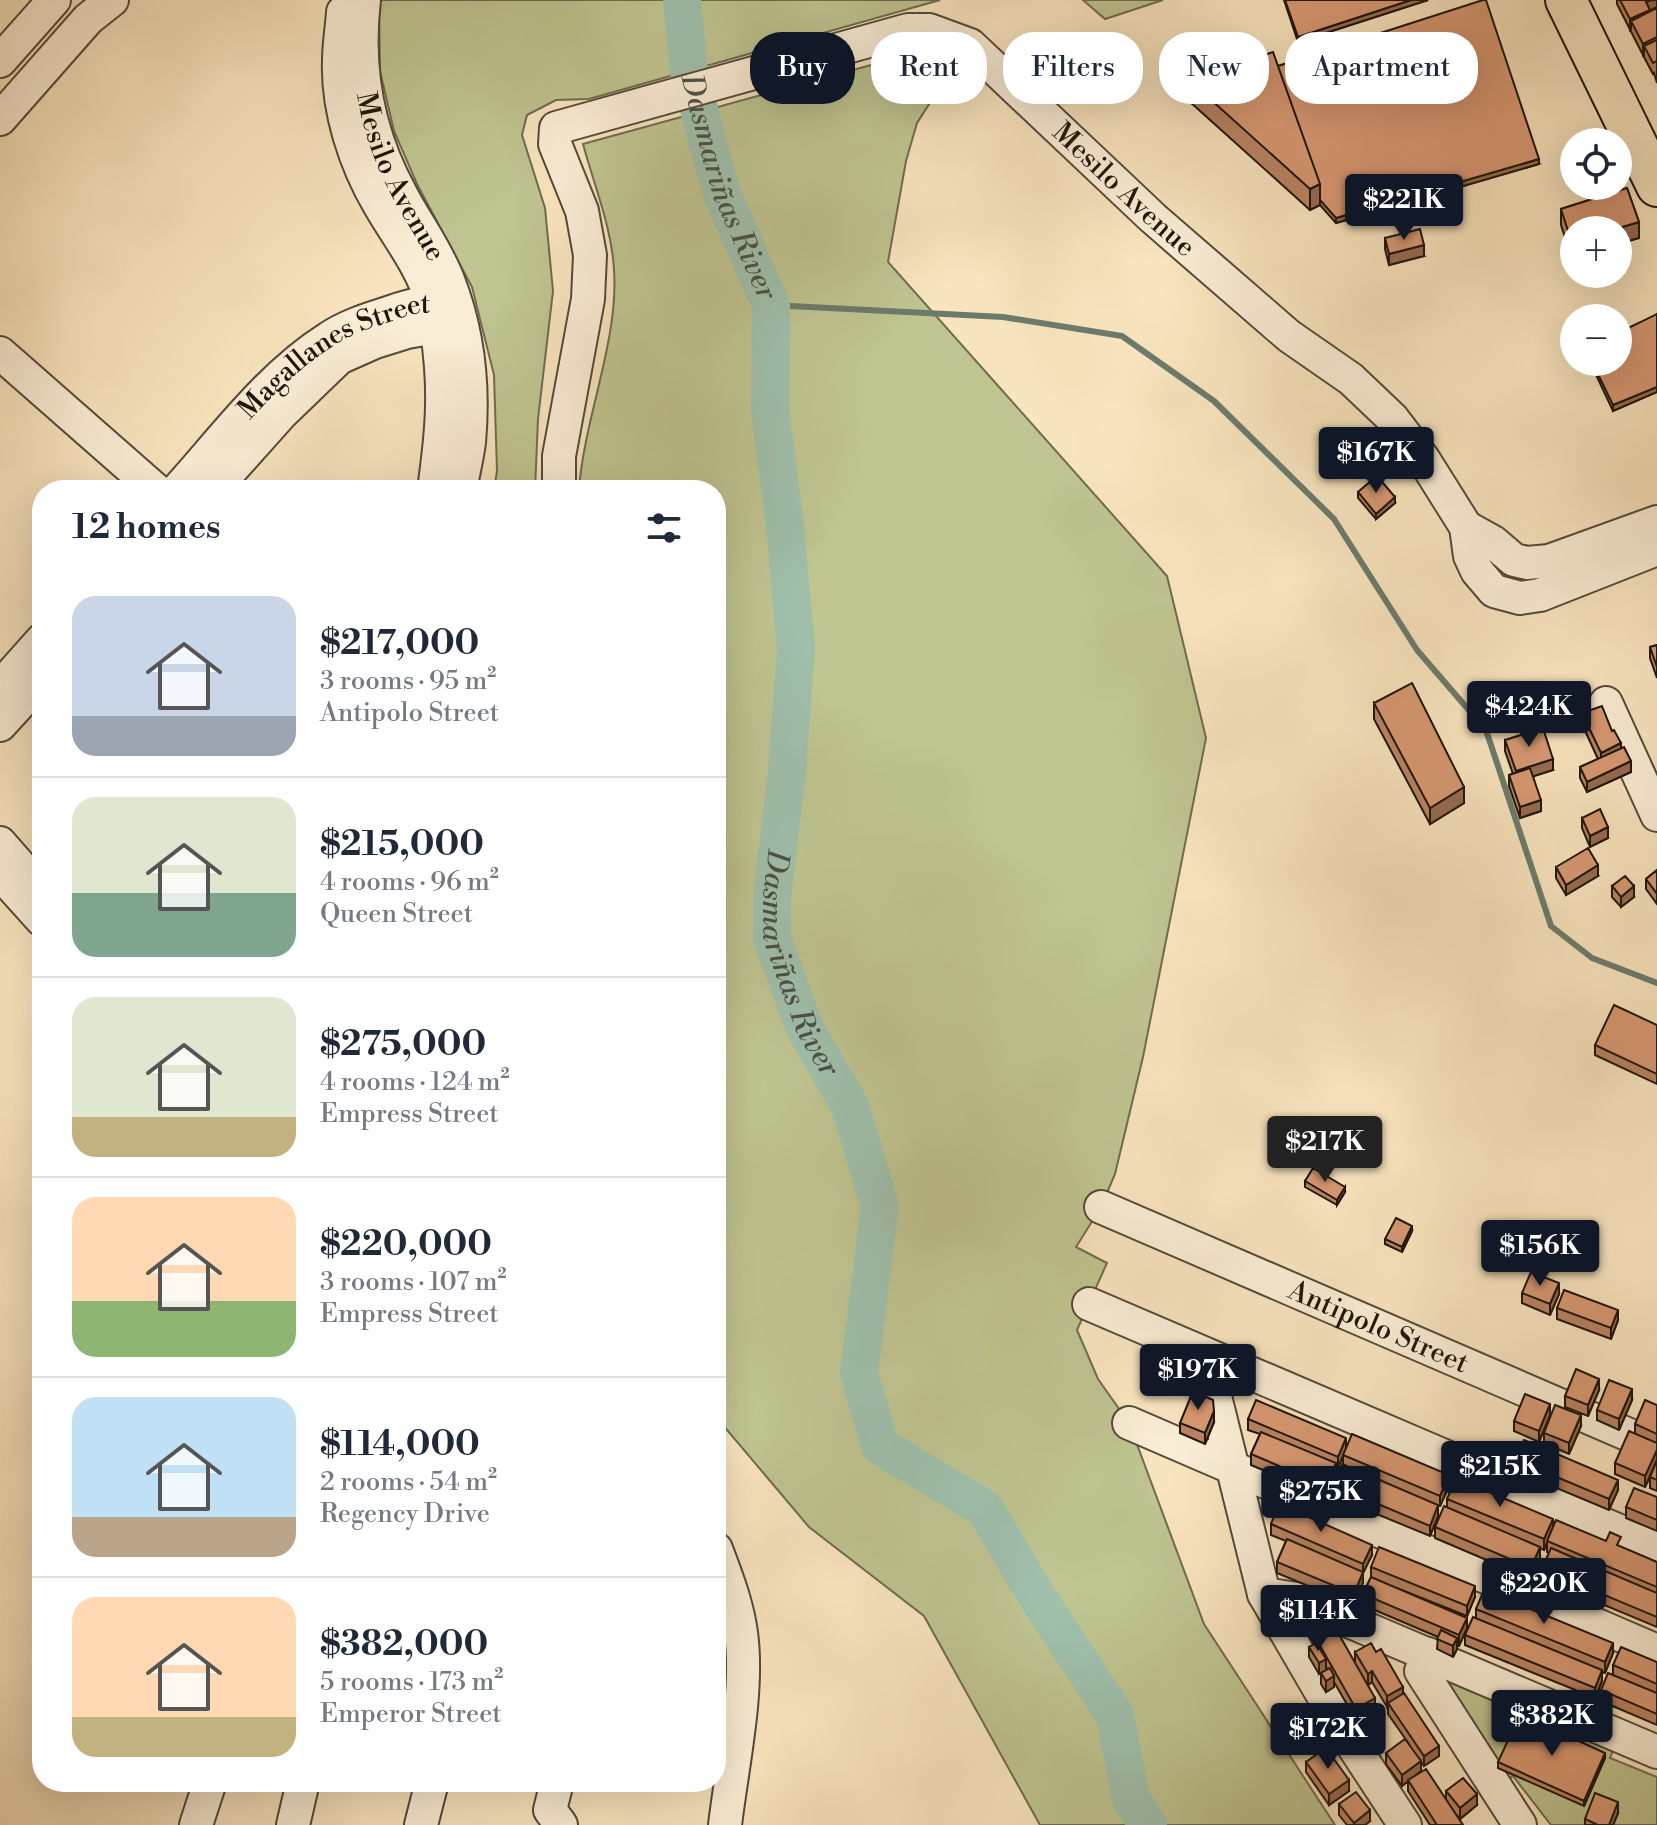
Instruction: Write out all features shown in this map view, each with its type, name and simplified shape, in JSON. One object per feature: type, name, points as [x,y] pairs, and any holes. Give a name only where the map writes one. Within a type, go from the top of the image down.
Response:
[{"type":"main road","points":[[1566,0],[1657,186]]},
{"type":"main road","points":[[1591,0],[1657,123]]},
{"type":"street","points":[[0,61],[54,0]]},
{"type":"street","points":[[0,119],[88,19],[112,0]]},
{"type":"street","name":"Mesilo Avenue","points":[[344,0],[338,62],[344,113],[358,158],[377,203],[413,260],[469,365],[471,405],[462,480]]},
{"type":"street","name":"Mesilo Avenue","points":[[364,0],[362,69],[379,151],[448,280],[442,314],[442,442],[436,480]]},
{"type":"street","name":"Mesilo Avenue","points":[[559,480],[559,456],[588,299],[590,255],[582,211],[555,144],[556,128],[908,30],[929,30],[970,45],[1153,218],[1289,336],[1351,379],[1392,418],[1424,460],[1466,527],[1470,556],[1477,571],[1494,591],[1520,598],[1540,595],[1657,549]]},
{"type":"street","name":"Magallanes Street","points":[[186,480],[270,387],[298,360],[330,336],[402,308],[442,314]]},
{"type":"street","name":"Magallanes Street","points":[[222,480],[281,414],[339,358],[442,314]]},
{"type":"street","points":[[0,353],[145,480]]},
{"type":"street","name":"Mesilo Avenue","points":[[1466,527],[1493,542],[1514,560],[1527,563],[1549,561],[1657,522]]},
{"type":"street","points":[[0,687],[32,651]]},
{"type":"street","points":[[0,725],[32,690]]},
{"type":"street","points":[[1606,703],[1657,815]]},
{"type":"street","points":[[0,843],[32,880]]},
{"type":"street","points":[[0,874],[32,909]]},
{"type":"street","name":"Antipolo Street","points":[[1101,1207],[1657,1447]]},
{"type":"street","points":[[1089,1304],[1657,1547]]},
{"type":"street","points":[[1205,1356],[1264,1594],[1346,1735],[1405,1825]]},
{"type":"street","points":[[1129,1423],[1657,1651]]},
{"type":"street","points":[[725,1825],[743,1679],[741,1633],[726,1576]]},
{"type":"street","points":[[1264,1594],[1297,1599],[1657,1752]]},
{"type":"street","points":[[1428,1654],[1421,1671],[1520,1825]]},
{"type":"street","points":[[196,1825],[207,1792]]},
{"type":"street","points":[[293,1825],[301,1792]]},
{"type":"street","points":[[421,1825],[429,1792]]},
{"type":"street","points":[[554,1792],[550,1810],[561,1825]]},
{"type":"green space","points":[[379,0],[940,0],[827,32],[750,32],[750,54],[589,99],[556,100],[527,115],[522,135],[545,208],[553,291],[538,419],[535,480],[496,480],[494,375],[472,287],[417,184],[394,131],[380,71]]},
{"type":"green space","points":[[1083,0],[1163,0],[1105,19]]},
{"type":"green space","points":[[871,65],[871,104],[929,104],[917,123],[906,161],[888,262],[1167,576],[1206,738],[1143,1057],[1115,1174],[1101,1207],[1076,1247],[1107,1263],[1077,1330],[1098,1379],[1129,1423],[1204,1624],[1335,1825],[1040,1825],[924,1616],[809,1527],[726,1429],[726,480],[580,480],[614,297],[613,254],[583,144],[750,98],[750,104],[855,104],[855,69]]},
{"type":"green space","points":[[1447,1679],[1616,1743],[1610,1758],[1657,1777],[1657,1825],[1551,1825],[1513,1776],[1502,1784],[1447,1688]]},
{"type":"building","points":[[1285,0],[1411,0],[1313,32],[1296,32]]},
{"type":"building","points":[[1486,0],[1539,159],[1336,218],[1320,200],[1320,184],[1292,104],[1478,104],[1478,32],[1384,32]]},
{"type":"building","points":[[1620,0],[1651,0],[1646,2],[1650,10],[1630,19]]},
{"type":"building","points":[[1657,8],[1657,37],[1643,44],[1631,21]]},
{"type":"building","points":[[1657,40],[1657,61],[1653,63],[1644,46]]},
{"type":"building","points":[[1273,52],[1285,86],[1285,104],[1292,104],[1320,184],[1310,189],[1216,104],[1269,104],[1269,53]]},
{"type":"building","points":[[1285,64],[1285,86],[1278,66]]},
{"type":"building","points":[[1589,200],[1631,200],[1639,222],[1632,224],[1632,216],[1563,216],[1561,209]]},
{"type":"building","points":[[1420,229],[1424,245],[1389,254],[1385,238]]},
{"type":"building","points":[[1657,314],[1657,387],[1613,405],[1599,376],[1632,376],[1632,326]]},
{"type":"building","points":[[1377,476],[1395,497],[1376,514],[1358,492]]},
{"type":"building","points":[[1657,645],[1657,667],[1650,647]]},
{"type":"building","points":[[1412,683],[1464,787],[1430,808],[1374,703]]},
{"type":"building","points":[[1602,706],[1612,731],[1621,743],[1601,753],[1582,713]]},
{"type":"building","points":[[1543,728],[1553,759],[1516,771],[1505,740]]},
{"type":"building","points":[[1624,747],[1631,761],[1587,782],[1580,767]]},
{"type":"building","points":[[1530,768],[1541,800],[1520,807],[1509,775]]},
{"type":"building","points":[[1600,809],[1608,827],[1590,836],[1582,818]]},
{"type":"building","points":[[1588,848],[1598,865],[1566,885],[1556,867]]},
{"type":"building","points":[[1657,870],[1657,894],[1646,879]]},
{"type":"building","points":[[1625,876],[1634,886],[1621,897],[1612,886]]},
{"type":"building","points":[[1614,1005],[1657,1025],[1657,1074],[1595,1045]]},
{"type":"building","points":[[1313,1168],[1345,1187],[1337,1200],[1305,1181]]},
{"type":"building","points":[[1396,1218],[1412,1226],[1402,1247],[1385,1239]]},
{"type":"building","points":[[1531,1272],[1559,1283],[1550,1304],[1522,1293]]},
{"type":"building","points":[[1564,1290],[1618,1310],[1611,1328],[1557,1308]]},
{"type":"building","points":[[1576,1369],[1599,1379],[1588,1405],[1565,1396]]},
{"type":"building","points":[[1609,1380],[1632,1389],[1619,1419],[1597,1410]]},
{"type":"building","points":[[1193,1391],[1213,1400],[1214,1411],[1205,1433],[1180,1423]]},
{"type":"building","points":[[1525,1394],[1550,1404],[1539,1431],[1514,1421]]},
{"type":"building","points":[[1256,1400],[1346,1438],[1338,1457],[1248,1419]]},
{"type":"building","points":[[1645,1400],[1657,1405],[1657,1434],[1635,1424]]},
{"type":"building","points":[[1555,1405],[1581,1415],[1569,1443],[1544,1433]]},
{"type":"building","points":[[1629,1431],[1657,1443],[1645,1476],[1615,1463]]},
{"type":"building","points":[[1261,1432],[1336,1463],[1326,1486],[1251,1454]]},
{"type":"building","points":[[1352,1434],[1449,1475],[1440,1496],[1343,1455]]},
{"type":"building","points":[[1524,1440],[1618,1480],[1609,1499],[1516,1460]]},
{"type":"building","points":[[1657,1460],[1657,1480],[1650,1477]]},
{"type":"building","points":[[1342,1464],[1438,1505],[1430,1526],[1333,1485]]},
{"type":"building","points":[[1456,1478],[1553,1519],[1544,1539],[1447,1499]]},
{"type":"building","points":[[1634,1488],[1657,1497],[1657,1520],[1626,1507]]},
{"type":"building","points":[[1279,1504],[1372,1545],[1363,1564],[1271,1524]]},
{"type":"building","points":[[1444,1506],[1540,1547],[1531,1568],[1435,1527]]},
{"type":"building","points":[[1556,1520],[1606,1541],[1610,1532],[1621,1537],[1617,1545],[1657,1562],[1657,1587],[1547,1541]]},
{"type":"building","points":[[1287,1539],[1363,1572],[1354,1594],[1277,1562]]},
{"type":"building","points":[[1379,1547],[1475,1586],[1467,1606],[1371,1567]]},
{"type":"building","points":[[1551,1548],[1657,1593],[1657,1617],[1542,1569]]},
{"type":"building","points":[[1371,1577],[1467,1618],[1459,1635],[1363,1594]]},
{"type":"building","points":[[1484,1590],[1613,1643],[1605,1662],[1476,1609]]},
{"type":"building","points":[[1473,1617],[1602,1670],[1595,1688],[1465,1635]]},
{"type":"building","points":[[1441,1630],[1457,1638],[1453,1646],[1437,1639]]},
{"type":"building","points":[[1337,1631],[1375,1698],[1356,1709],[1318,1642]]},
{"type":"building","points":[[1316,1643],[1326,1659],[1319,1663],[1309,1647]]},
{"type":"building","points":[[1371,1643],[1376,1652],[1381,1649],[1403,1687],[1387,1696],[1372,1671],[1368,1674],[1355,1652]]},
{"type":"building","points":[[1621,1647],[1657,1662],[1657,1684],[1613,1665]]},
{"type":"building","points":[[1330,1668],[1334,1676],[1326,1681],[1321,1673]]},
{"type":"building","points":[[1608,1673],[1657,1693],[1657,1714],[1601,1690]]},
{"type":"building","points":[[1404,1693],[1439,1746],[1424,1756],[1388,1703]]},
{"type":"building","points":[[1520,1714],[1605,1753],[1584,1801],[1498,1762]]},
{"type":"building","points":[[1405,1739],[1421,1761],[1402,1775],[1386,1753]]},
{"type":"building","points":[[1326,1748],[1349,1780],[1329,1794],[1306,1762]]},
{"type":"building","points":[[1426,1769],[1463,1825],[1437,1825],[1408,1780]]},
{"type":"building","points":[[1463,1778],[1477,1794],[1460,1808],[1446,1791]]},
{"type":"building","points":[[1356,1792],[1370,1810],[1354,1823],[1339,1804]]},
{"type":"building","points":[[1595,1793],[1618,1802],[1609,1825],[1598,1825],[1585,1819]]},
{"type":"waterway","name":"Dasmariñas River","points":[[682,0],[689,71],[722,194],[771,305],[770,409],[796,648],[787,771],[772,897],[772,938],[805,1029],[850,1106],[880,1206],[859,1373],[880,1446],[985,1509],[1037,1597],[1115,1715],[1131,1799],[1148,1825]]},
{"type":"waterway","points":[[771,305],[1003,317],[1122,336],[1214,401],[1334,519],[1417,650],[1486,730],[1551,926],[1592,958],[1657,983]]}]
